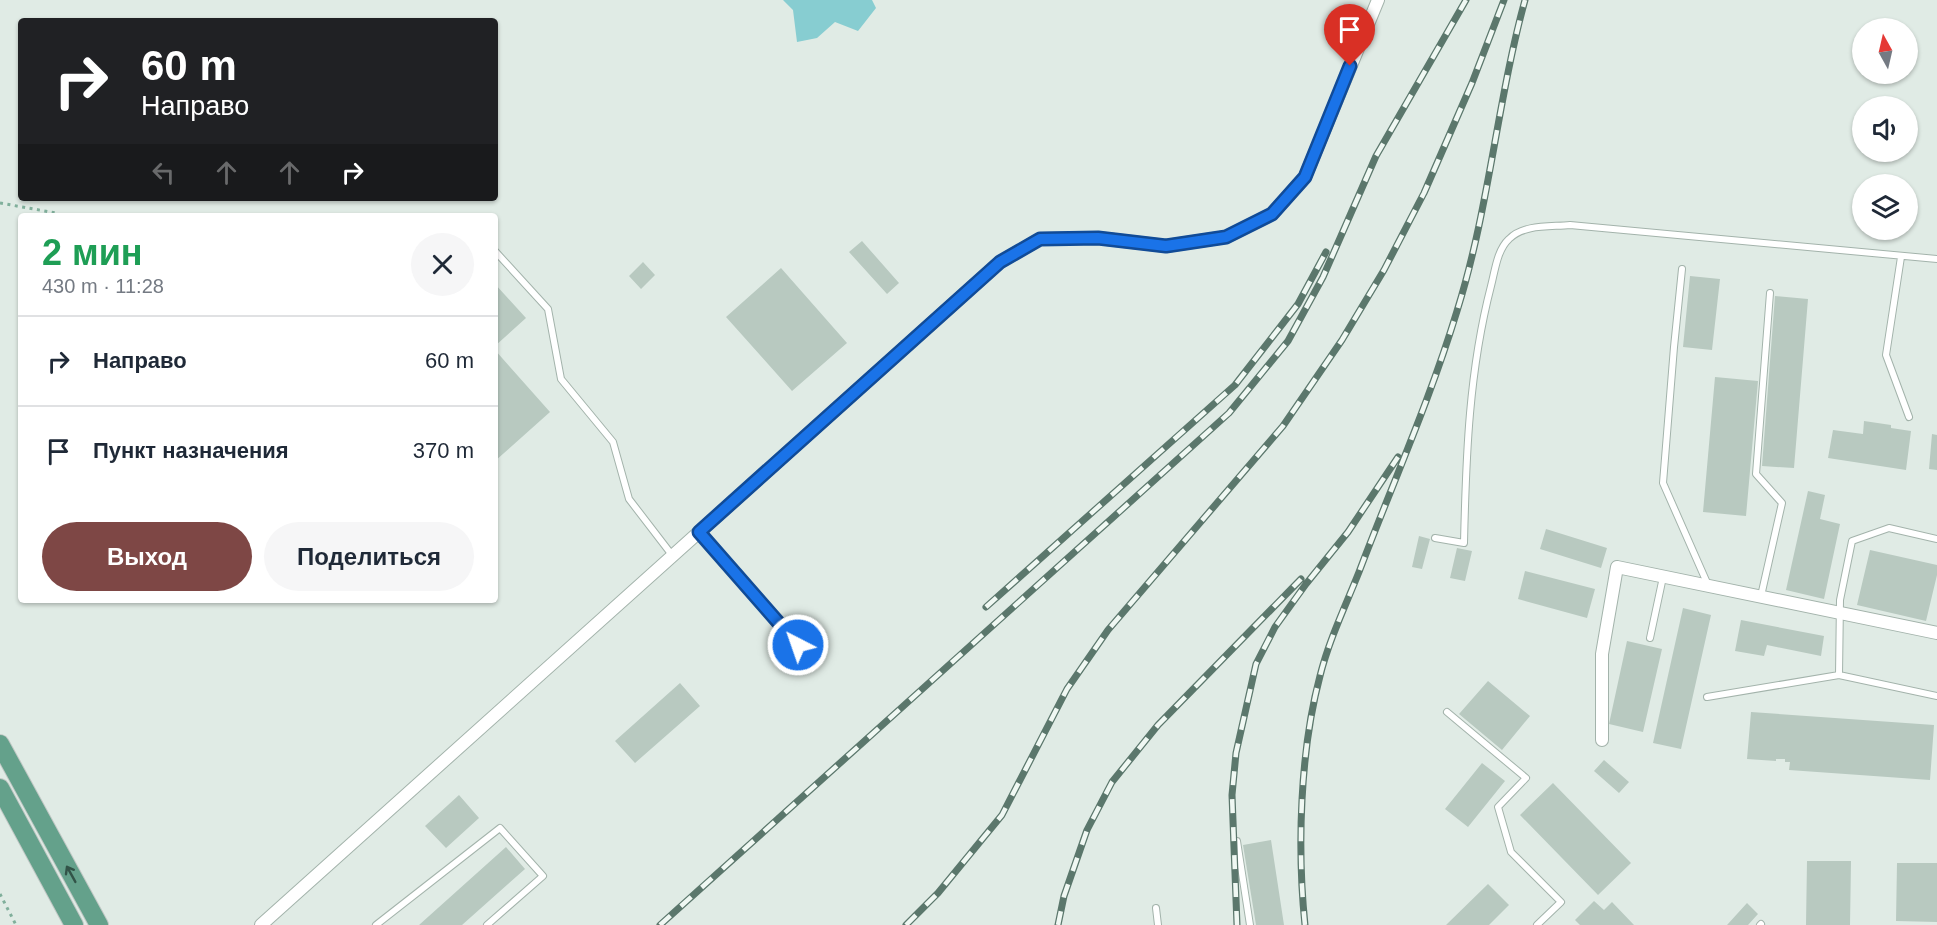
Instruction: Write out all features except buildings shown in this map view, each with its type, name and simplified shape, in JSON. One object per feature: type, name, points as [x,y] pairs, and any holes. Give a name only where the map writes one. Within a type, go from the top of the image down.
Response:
[{"type":"main road","points":[[0,744],[99,925]]},
{"type":"main road","points":[[0,788],[74,925]]},
{"type":"street","points":[[261,925],[1000,262],[1040,239],[1098,238],[1166,246],[1226,237],[1272,214],[1305,177],[1378,0]]},
{"type":"street","points":[[1602,740],[1602,654],[1617,567],[1937,633]]},
{"type":"lane","points":[[1435,538],[1464,543],[1471,392],[1482,321],[1499,255],[1509,239],[1530,228],[1570,225],[1937,259]]},
{"type":"lane","points":[[498,253],[548,309],[561,379],[613,442],[629,499],[672,555]]},
{"type":"lane","points":[[1901,257],[1887,355],[1909,417]]},
{"type":"lane","points":[[1682,269],[1663,483],[1709,586]]},
{"type":"lane","points":[[1761,597],[1782,503],[1756,474],[1770,293]]},
{"type":"lane","points":[[1839,675],[1840,600],[1852,540],[1889,528],[1937,539]]},
{"type":"lane","points":[[699,532],[798,645]]},
{"type":"lane","points":[[1650,638],[1663,576]]},
{"type":"lane","points":[[1707,697],[1839,675],[1937,696]]},
{"type":"lane","points":[[1447,712],[1526,778],[1498,807],[1511,852],[1561,902],[1537,925]]},
{"type":"lane","points":[[376,925],[500,828],[543,876],[488,925]]},
{"type":"lane","points":[[1236,841],[1250,925]]},
{"type":"lane","points":[[1156,908],[1158,925]]},
{"type":"path","points":[[0,203],[56,213]]},
{"type":"path","points":[[0,894],[16,925]]},
{"type":"water","points":[[783,0],[872,0],[876,8],[858,31],[835,22],[817,38],[797,42],[793,10]]},
{"type":"railway","points":[[660,925],[1229,413],[1288,341],[1323,277],[1376,156],[1466,0]]},
{"type":"railway","points":[[906,925],[938,893],[1002,815],[1067,689],[1108,630],[1283,426],[1342,340],[1384,270],[1424,193],[1472,83],[1504,0]]},
{"type":"railway","points":[[1305,925],[1301,864],[1302,800],[1304,767],[1313,705],[1333,637],[1423,410],[1457,311],[1477,234],[1507,77],[1525,0]]},
{"type":"railway","points":[[986,607],[1235,385],[1298,304],[1326,252]]},
{"type":"railway","points":[[1237,925],[1232,795],[1236,753],[1256,664],[1275,627],[1348,532],[1398,457]]},
{"type":"railway","points":[[1058,925],[1064,896],[1087,830],[1112,782],[1158,725],[1301,579]]},
{"type":"route","points":[[798,645],[699,532],[1000,262],[1040,239],[1098,238],[1166,246],[1226,237],[1272,214],[1305,177],[1350,66]]}]
